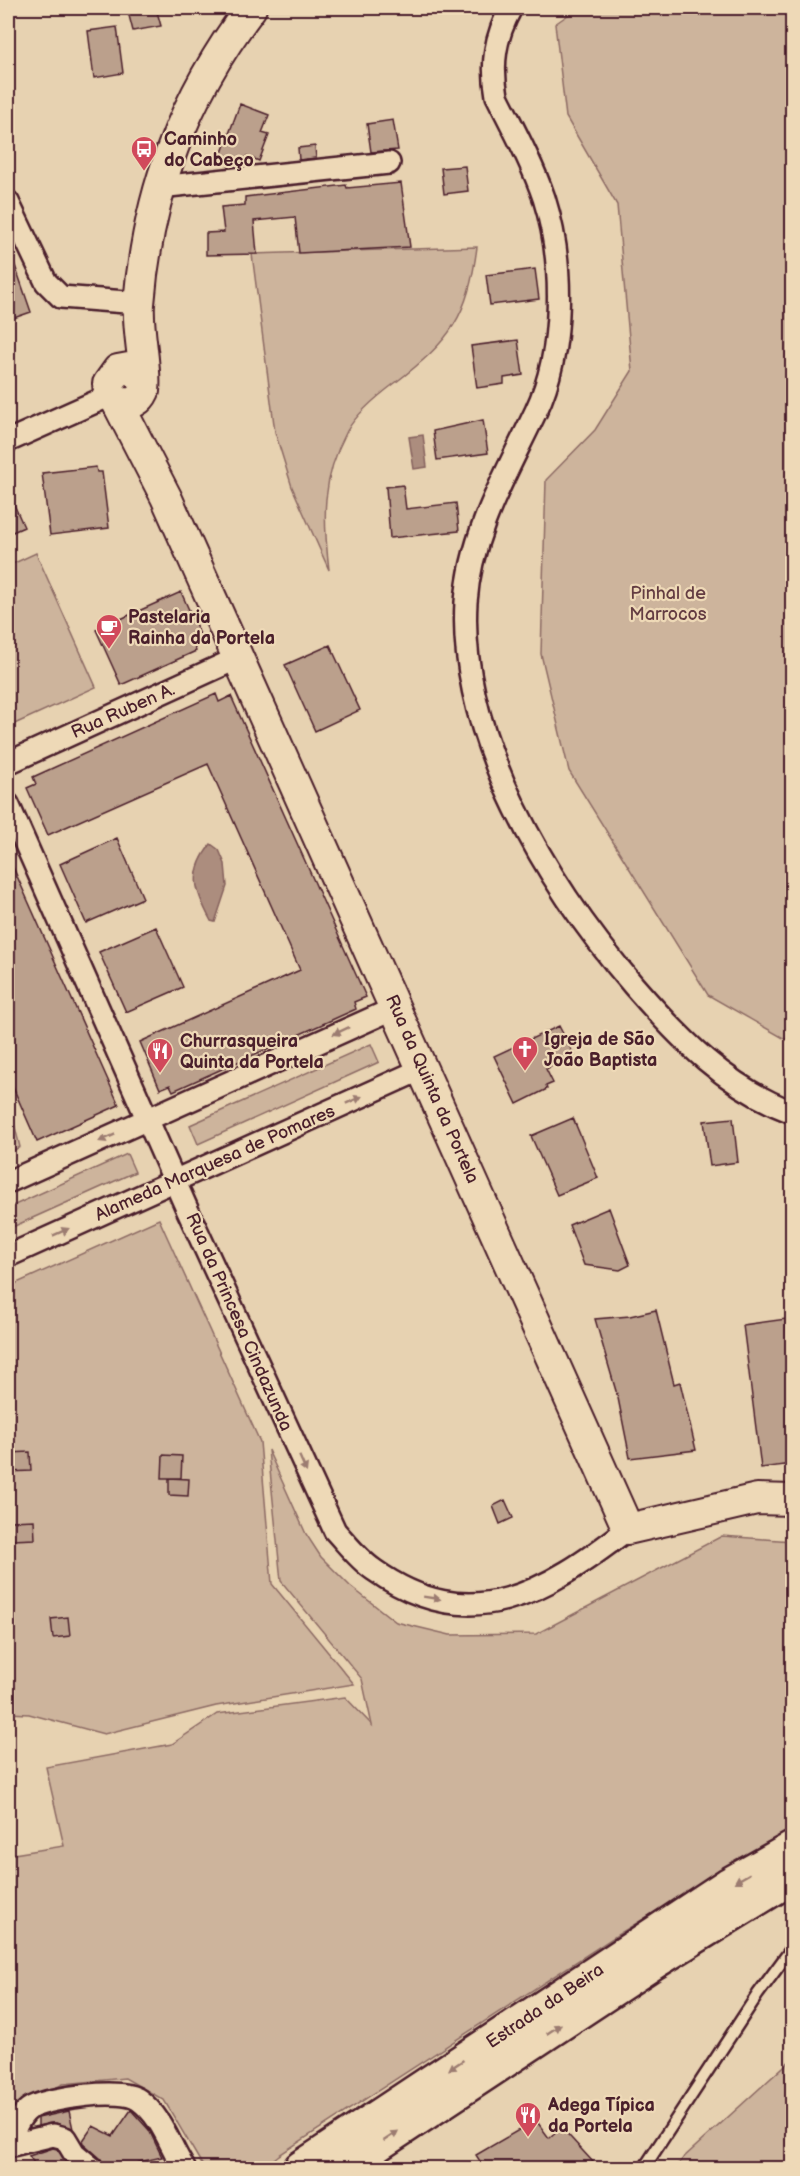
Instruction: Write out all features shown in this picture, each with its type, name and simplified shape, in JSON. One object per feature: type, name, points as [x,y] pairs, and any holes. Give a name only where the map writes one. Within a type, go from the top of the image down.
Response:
[{"type":"main road","name":"Estrada da Beira","points":[[301,2169],[710,1897],[792,1849]]},
{"type":"main road","name":"Estrada da Beira","points":[[342,2169],[654,1962],[792,1876]]},
{"type":"street","points":[[8,441],[127,387],[147,244],[169,152],[195,96],[227,40],[251,8]]},
{"type":"street","points":[[511,8],[495,45],[497,96],[544,198],[558,266],[558,309],[554,348],[538,407],[498,487],[480,531],[471,567],[466,602],[466,645],[480,719],[494,760],[539,853],[575,911],[604,951],[663,1020],[708,1063],[741,1088],[792,1112]]},
{"type":"street","points":[[159,187],[389,163]]},
{"type":"street","points":[[8,202],[46,282],[61,297],[139,309]]},
{"type":"street","name":"Rua da Quinta da Portela","points":[[127,387],[166,497],[628,1529]]},
{"type":"street","name":"Rua Ruben A.","points":[[8,763],[238,658]]},
{"type":"street","name":"Rua da Princesa Cindazunda","points":[[8,804],[335,1532],[372,1569],[419,1597],[473,1605],[527,1594],[580,1566],[628,1529]]},
{"type":"street","points":[[8,1182],[395,1008]]},
{"type":"street","name":"Alameda Marquesa de Pomares","points":[[8,1256],[422,1069]]},
{"type":"street","points":[[628,1529],[757,1499],[792,1500]]},
{"type":"street","points":[[8,2146],[18,2122],[30,2108],[95,2092],[138,2099],[164,2126],[178,2165]]},
{"type":"street","points":[[8,2146],[53,2135],[65,2138],[74,2153],[92,2169]]},
{"type":"lane","points":[[644,2169],[758,1994],[792,1948]]},
{"type":"green space","name":"Pinhal de Marrocos","points":[[578,8],[792,8],[792,1043],[708,995],[569,771],[541,654],[546,480],[595,430],[632,371],[617,205],[566,117],[555,24]]},
{"type":"green space","points":[[477,247],[468,292],[454,325],[443,340],[414,368],[362,411],[347,431],[332,466],[328,483],[325,516],[329,570],[292,487],[275,432],[252,254]]},
{"type":"green space","points":[[36,553],[96,687],[10,726],[8,566]]},
{"type":"green space","points":[[371,1044],[379,1062],[198,1144],[190,1125]]},
{"type":"green space","points":[[8,1100],[20,1147],[8,1153]]},
{"type":"green space","points":[[127,1154],[135,1172],[8,1229],[8,1208]]},
{"type":"green space","points":[[159,1219],[260,1442],[272,1584],[354,1684],[216,1706],[104,1734],[29,1714],[8,1713],[8,1287]]},
{"type":"green space","points":[[268,1450],[306,1534],[321,1557],[350,1586],[396,1622],[450,1635],[536,1634],[722,1536],[792,1541],[792,1829],[619,1934],[279,2155],[263,2168],[204,2168],[164,2100],[125,2078],[63,2084],[8,2112],[8,1855],[64,1846],[46,1767],[172,1744],[217,1714],[345,1697],[372,1725],[362,1679],[281,1581]]},
{"type":"green space","points":[[792,2059],[792,2168],[676,2168],[683,2158]]},
{"type":"shaded area","points":[[423,435],[427,467],[414,469],[409,437]]},
{"type":"shaded area","points":[[211,844],[219,850],[225,864],[227,886],[215,922],[211,921],[205,910],[196,882],[199,864]]},
{"type":"building","points":[[127,8],[156,8],[161,26],[133,31]]},
{"type":"building","points":[[117,27],[123,73],[94,78],[88,31]]},
{"type":"building","points":[[240,104],[269,115],[262,133],[269,135],[259,161],[247,156],[244,164],[220,158]]},
{"type":"building","points":[[393,120],[398,150],[371,152],[367,124]]},
{"type":"building","points":[[315,146],[316,158],[299,160],[298,148]]},
{"type":"building","points":[[465,166],[468,191],[444,194],[441,168]]},
{"type":"building","points":[[401,183],[410,247],[299,253],[295,217],[254,221],[257,254],[206,255],[206,233],[224,232],[221,207],[245,205],[245,197],[346,185],[347,188]]},
{"type":"building","points":[[8,251],[10,251],[31,312],[8,320]]},
{"type":"building","points":[[535,269],[539,299],[490,305],[486,275]]},
{"type":"building","points":[[518,340],[523,375],[504,378],[504,384],[477,388],[471,346]]},
{"type":"building","points":[[483,420],[488,453],[437,460],[433,431]]},
{"type":"building","points":[[96,467],[97,472],[102,472],[109,528],[50,535],[42,473]]},
{"type":"building","points":[[403,485],[406,509],[456,503],[459,531],[390,538],[386,487]]},
{"type":"building","points":[[8,491],[24,527],[8,534]]},
{"type":"building","points":[[181,592],[202,639],[193,644],[196,651],[121,685],[96,630]]},
{"type":"building","points":[[330,645],[360,710],[315,731],[285,665]]},
{"type":"building","points":[[216,694],[219,702],[231,696],[366,997],[354,1002],[356,1009],[173,1091],[170,1085],[160,1089],[140,1042],[300,970],[208,764],[48,835],[27,788],[36,784],[33,777]]},
{"type":"building","points":[[117,838],[143,898],[86,923],[60,864]]},
{"type":"building","points":[[8,856],[119,1105],[37,1142],[8,1076]]},
{"type":"building","points":[[156,927],[183,987],[126,1012],[99,952]]},
{"type":"building","name":"Igreja de São João Baptista","points":[[559,1026],[574,1055],[546,1069],[553,1083],[546,1086],[547,1089],[517,1104],[494,1056]]},
{"type":"building","points":[[573,1118],[598,1178],[557,1195],[531,1136]]},
{"type":"building","points":[[733,1118],[738,1162],[710,1166],[704,1121]]},
{"type":"building","points":[[609,1208],[630,1265],[620,1270],[584,1265],[569,1225]]},
{"type":"building","points":[[656,1310],[674,1384],[680,1382],[696,1450],[630,1458],[618,1398],[595,1319],[630,1316]]},
{"type":"building","points":[[786,1319],[792,1370],[792,1464],[761,1468],[743,1325]]},
{"type":"building","points":[[30,1452],[31,1471],[8,1472],[8,1453]]},
{"type":"building","points":[[163,1455],[182,1456],[181,1478],[162,1478]]},
{"type":"building","points":[[169,1478],[189,1479],[188,1496],[169,1495]]},
{"type":"building","points":[[505,1500],[513,1518],[500,1524],[493,1506]]},
{"type":"building","points":[[34,1520],[35,1539],[12,1540],[11,1521]]},
{"type":"building","points":[[68,1617],[70,1636],[53,1638],[51,1619]]},
{"type":"building","points":[[131,2110],[149,2130],[162,2157],[139,2162],[150,2169],[104,2169],[101,2159],[82,2142],[93,2126],[113,2136]]},
{"type":"building","points":[[69,2111],[73,2129],[56,2123],[38,2126],[38,2118]]},
{"type":"building","points":[[538,2123],[549,2138],[561,2127],[593,2162],[586,2169],[579,2169],[574,2164],[569,2167],[550,2163],[545,2169],[485,2169],[476,2155],[529,2124],[531,2128]]},
{"type":"building","points":[[53,2148],[57,2149],[73,2169],[38,2169],[29,2156]]},
{"type":"place","name":"Caminho do Cabeço","points":[[144,172]]},
{"type":"place","name":"Pastelaria Rainha da Portela","points":[[109,650]]},
{"type":"place","name":"Igreja de São João Baptista","points":[[525,1072]]},
{"type":"place","name":"Churrasqueira Quinta da Portela","points":[[160,1074]]},
{"type":"place","name":"Adega Típica da Portela","points":[[528,2138]]}]
